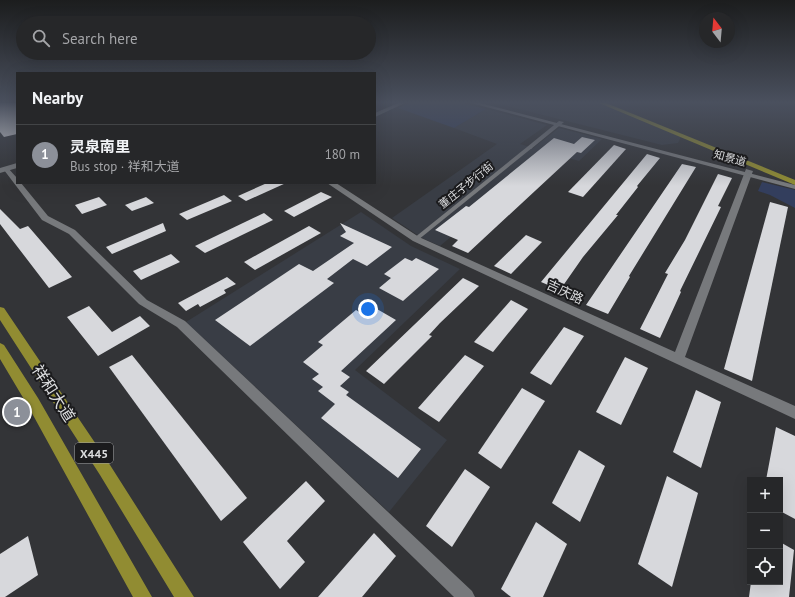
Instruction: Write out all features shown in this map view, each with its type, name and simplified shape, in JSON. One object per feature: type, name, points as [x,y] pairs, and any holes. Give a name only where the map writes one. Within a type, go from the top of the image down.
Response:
[{"type":"main road","points":[[669,131],[795,183]]},
{"type":"main road","points":[[678,131],[795,179]]},
{"type":"main road","name":"祥和大道","points":[[0,311],[105,470],[185,597]]},
{"type":"main road","name":"祥和大道","points":[[0,348],[143,597]]},
{"type":"street","points":[[529,148],[550,131]]},
{"type":"street","name":"知景道","points":[[590,131],[749,173],[795,183]]},
{"type":"street","name":"董庄子步行街","points":[[416,239],[529,148]]},
{"type":"street","points":[[16,162],[6,168],[16,181]]},
{"type":"street","points":[[678,360],[749,173]]},
{"type":"street","name":"知景道","points":[[749,173],[795,188]]},
{"type":"street","points":[[18,184],[45,218],[72,232],[143,302],[181,324],[466,597]]},
{"type":"street","name":"吉庆路","points":[[333,184],[416,239],[795,413]]},
{"type":"shaded area","points":[[462,131],[539,131],[520,144],[533,148],[555,131],[570,131],[602,139],[579,161],[550,153],[440,246],[422,238],[392,218],[497,144]]},
{"type":"shaded area","points":[[606,131],[666,131],[681,137],[678,143],[662,145]]},
{"type":"shaded area","points":[[762,182],[795,190],[795,208],[770,195],[758,191]]},
{"type":"shaded area","points":[[361,212],[411,246],[460,269],[355,370],[447,440],[389,512],[186,322]]},
{"type":"building","points":[[16,131],[16,134],[4,137],[0,132]]},
{"type":"building","points":[[582,137],[595,140],[581,153],[577,152],[468,253],[452,246],[458,240],[435,230],[466,206],[469,207],[554,138],[574,144]]},
{"type":"building","points":[[614,145],[626,149],[583,197],[568,192]]},
{"type":"building","points":[[647,154],[660,158],[616,215],[618,215],[583,257],[560,290],[541,282]]},
{"type":"building","points":[[682,164],[696,167],[629,276],[630,277],[608,314],[586,305]]},
{"type":"building","points":[[718,174],[732,178],[718,206],[721,207],[680,291],[681,292],[660,338],[640,329],[668,274],[665,273],[685,240]]},
{"type":"building","points":[[265,184],[284,184],[246,201],[238,196]]},
{"type":"building","points":[[321,192],[332,197],[294,217],[284,211]]},
{"type":"building","points":[[224,195],[232,201],[187,220],[179,214]]},
{"type":"building","points":[[99,197],[107,205],[82,214],[75,205]]},
{"type":"building","points":[[146,197],[154,203],[132,211],[125,205]]},
{"type":"building","points":[[770,202],[788,207],[752,381],[724,369]]},
{"type":"building","points":[[0,209],[20,229],[28,226],[72,277],[49,288],[0,224]]},
{"type":"building","points":[[264,213],[273,220],[205,253],[195,246]]},
{"type":"building","points":[[163,223],[166,231],[112,254],[106,247]]},
{"type":"building","points":[[340,223],[392,247],[367,266],[353,259],[327,279],[334,283],[250,346],[215,320],[299,264],[313,271],[354,243],[340,236],[346,232]]},
{"type":"building","points":[[309,226],[321,233],[255,270],[244,262]]},
{"type":"building","points":[[526,235],[542,242],[511,274],[494,266]]},
{"type":"building","points":[[171,254],[180,262],[141,280],[133,271]]},
{"type":"building","points":[[405,258],[412,261],[416,258],[439,269],[403,301],[379,288],[391,278],[384,274]]},
{"type":"building","points":[[227,277],[236,284],[224,290],[226,293],[200,307],[198,304],[186,311],[178,303]]},
{"type":"building","points":[[463,278],[479,286],[440,323],[429,335],[432,336],[384,384],[366,371]]},
{"type":"building","points":[[511,300],[528,309],[493,352],[474,342]]},
{"type":"building","points":[[370,305],[396,320],[341,371],[350,377],[340,386],[349,392],[346,395],[421,449],[398,478],[321,418],[335,404],[318,391],[323,387],[312,379],[319,374],[303,362],[323,345],[318,342],[356,310],[361,313]]},
{"type":"building","points":[[89,306],[112,332],[140,316],[150,326],[98,356],[67,317]]},
{"type":"building","points":[[564,327],[584,336],[551,385],[530,373]]},
{"type":"building","points":[[132,355],[247,498],[221,521],[109,367]]},
{"type":"building","points":[[465,355],[484,366],[439,422],[418,408]]},
{"type":"building","points":[[625,357],[648,368],[621,425],[596,412]]},
{"type":"building","points":[[522,388],[545,401],[501,469],[478,453]]},
{"type":"building","points":[[696,390],[721,402],[701,468],[673,452]]},
{"type":"building","points":[[776,427],[795,436],[795,519],[783,513],[783,477],[767,477]]},
{"type":"building","points":[[579,450],[605,466],[580,522],[552,503]]},
{"type":"building","points":[[465,469],[490,487],[452,547],[426,526]]},
{"type":"building","points":[[667,476],[698,493],[672,587],[638,564]]},
{"type":"building","points":[[306,481],[325,501],[287,541],[305,562],[280,589],[243,542]]},
{"type":"building","points":[[536,522],[567,544],[543,597],[511,597],[501,589]]},
{"type":"building","points":[[374,533],[396,556],[362,597],[318,597]]},
{"type":"building","points":[[28,536],[38,575],[5,597],[0,597],[0,554]]},
{"type":"building","points":[[783,544],[794,550],[789,597],[749,597],[751,585],[783,585]]},
{"type":"place","name":"灵泉南里","points":[[17,412]]}]
